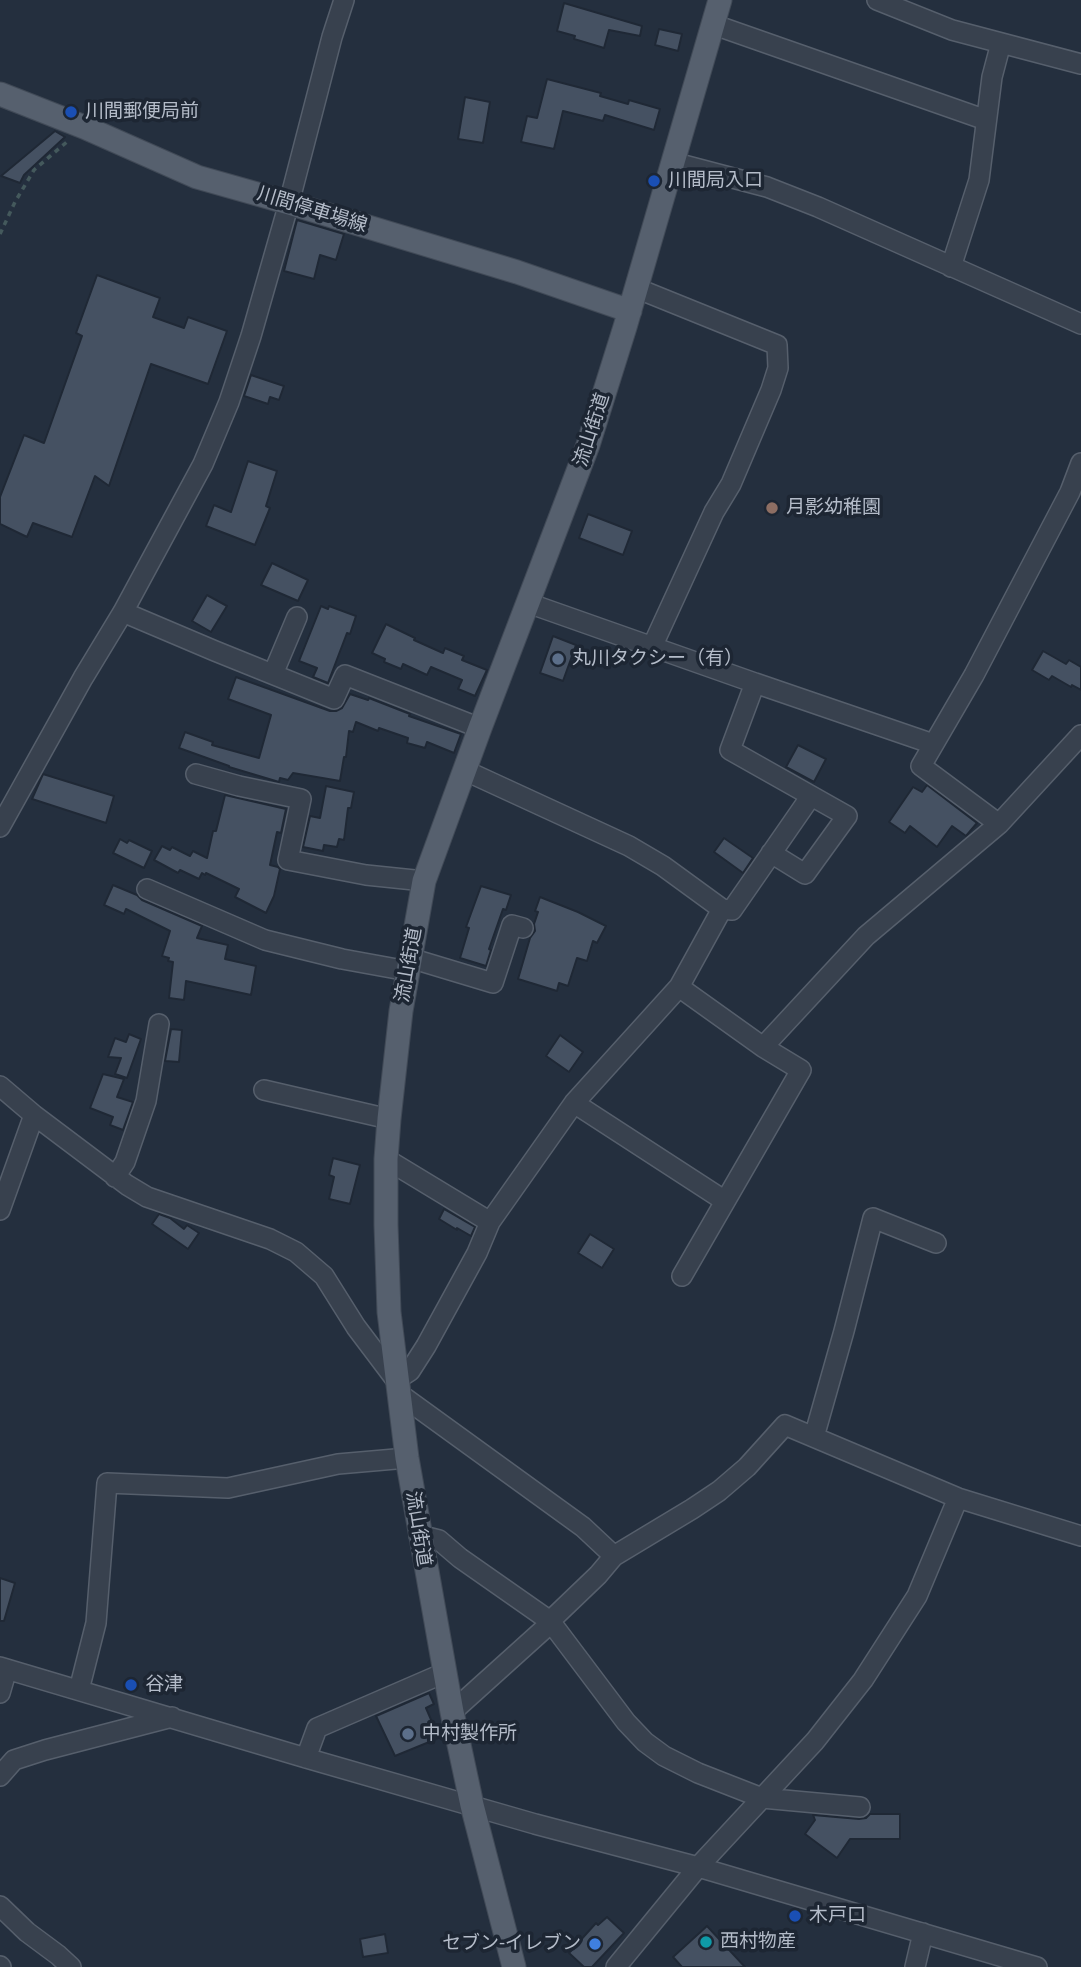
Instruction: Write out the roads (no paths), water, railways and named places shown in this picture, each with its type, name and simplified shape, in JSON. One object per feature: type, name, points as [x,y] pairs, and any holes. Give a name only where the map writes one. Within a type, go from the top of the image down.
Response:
[{"type":"main road","name":"流山街道","points":[[514,1967],[472,1805],[452,1712],[407,1458],[389,1312],[386,1159],[389,1119],[409,965],[424,881],[588,445],[630,311],[719,0]]},
{"type":"main road","name":"川間停車場線","points":[[0,94],[197,177],[517,272],[630,311]]},
{"type":"street","points":[[0,827],[123,612],[203,464],[229,402],[251,336],[332,37],[345,0]]},
{"type":"street","points":[[877,0],[953,30],[1081,64]]},
{"type":"street","points":[[712,24],[986,120]]},
{"type":"street","points":[[951,267],[979,180],[992,77],[1001,43]]},
{"type":"street","points":[[672,162],[767,187],[866,227],[1080,326]]},
{"type":"street","points":[[636,288],[778,345],[778,368],[771,390],[731,484],[714,512],[652,647]]},
{"type":"street","points":[[999,824],[921,765],[1075,495],[1081,463]]},
{"type":"street","points":[[528,603],[933,744]]},
{"type":"street","points":[[123,612],[334,699],[345,675],[480,728]]},
{"type":"street","points":[[273,674],[297,617]]},
{"type":"street","points":[[755,683],[730,750],[847,816],[805,874],[771,853]]},
{"type":"street","points":[[763,1047],[866,936],[999,824],[1081,735]]},
{"type":"street","points":[[464,770],[629,846],[663,866],[722,909],[733,909],[811,796]]},
{"type":"street","points":[[196,774],[301,799],[288,860],[366,875],[424,881]]},
{"type":"street","points":[[147,889],[265,940],[342,959],[409,965],[493,983],[512,925],[523,928]]},
{"type":"street","points":[[397,1387],[426,1346],[477,1253],[490,1222],[574,1103],[679,987],[722,909]]},
{"type":"street","points":[[679,987],[763,1047],[801,1070],[682,1276]]},
{"type":"street","points":[[115,1177],[125,1162],[146,1101],[159,1024]]},
{"type":"street","points":[[0,1086],[115,1177],[148,1197],[270,1239],[296,1252],[324,1276],[397,1387],[583,1527],[614,1556]]},
{"type":"street","points":[[264,1090],[389,1119]]},
{"type":"street","points":[[574,1103],[725,1201]]},
{"type":"street","points":[[0,1210],[34,1115]]},
{"type":"street","points":[[386,1159],[490,1222]]},
{"type":"street","points":[[814,1437],[873,1219],[936,1242]]},
{"type":"street","points":[[452,1712],[543,1630],[614,1556],[719,1491],[747,1467],[785,1425],[958,1498],[1081,1536]]},
{"type":"street","points":[[79,1690],[96,1623],[107,1483],[228,1488],[338,1464],[407,1458]]},
{"type":"street","points":[[616,1967],[698,1867],[815,1741],[863,1680],[918,1596],[958,1498]]},
{"type":"street","points":[[419,1535],[439,1540],[460,1558],[550,1620],[626,1723],[664,1756],[698,1773],[762,1798],[860,1807]]},
{"type":"street","points":[[0,1693],[4,1668],[306,1758],[535,1824],[698,1867],[1037,1967]]},
{"type":"street","points":[[306,1758],[317,1728],[444,1673]]},
{"type":"street","points":[[0,1776],[15,1760],[173,1717]]},
{"type":"street","points":[[0,1906],[27,1932],[71,1967]]},
{"type":"street","points":[[915,1967],[923,1933]]},
{"type":"place","name":"川間郵便局前","points":[[71,112]]},
{"type":"place","name":"川間局入口","points":[[654,181]]},
{"type":"place","name":"月影幼稚園","points":[[772,508]]},
{"type":"place","name":"丸川タクシー（有）","points":[[558,659]]},
{"type":"place","name":"谷津","points":[[131,1685]]},
{"type":"place","name":"中村製作所","points":[[408,1734]]},
{"type":"place","name":"木戸口","points":[[795,1916]]},
{"type":"place","name":"西村物産","points":[[706,1942]]},
{"type":"place","name":"セブン-イレブン","points":[[595,1944]]}]
